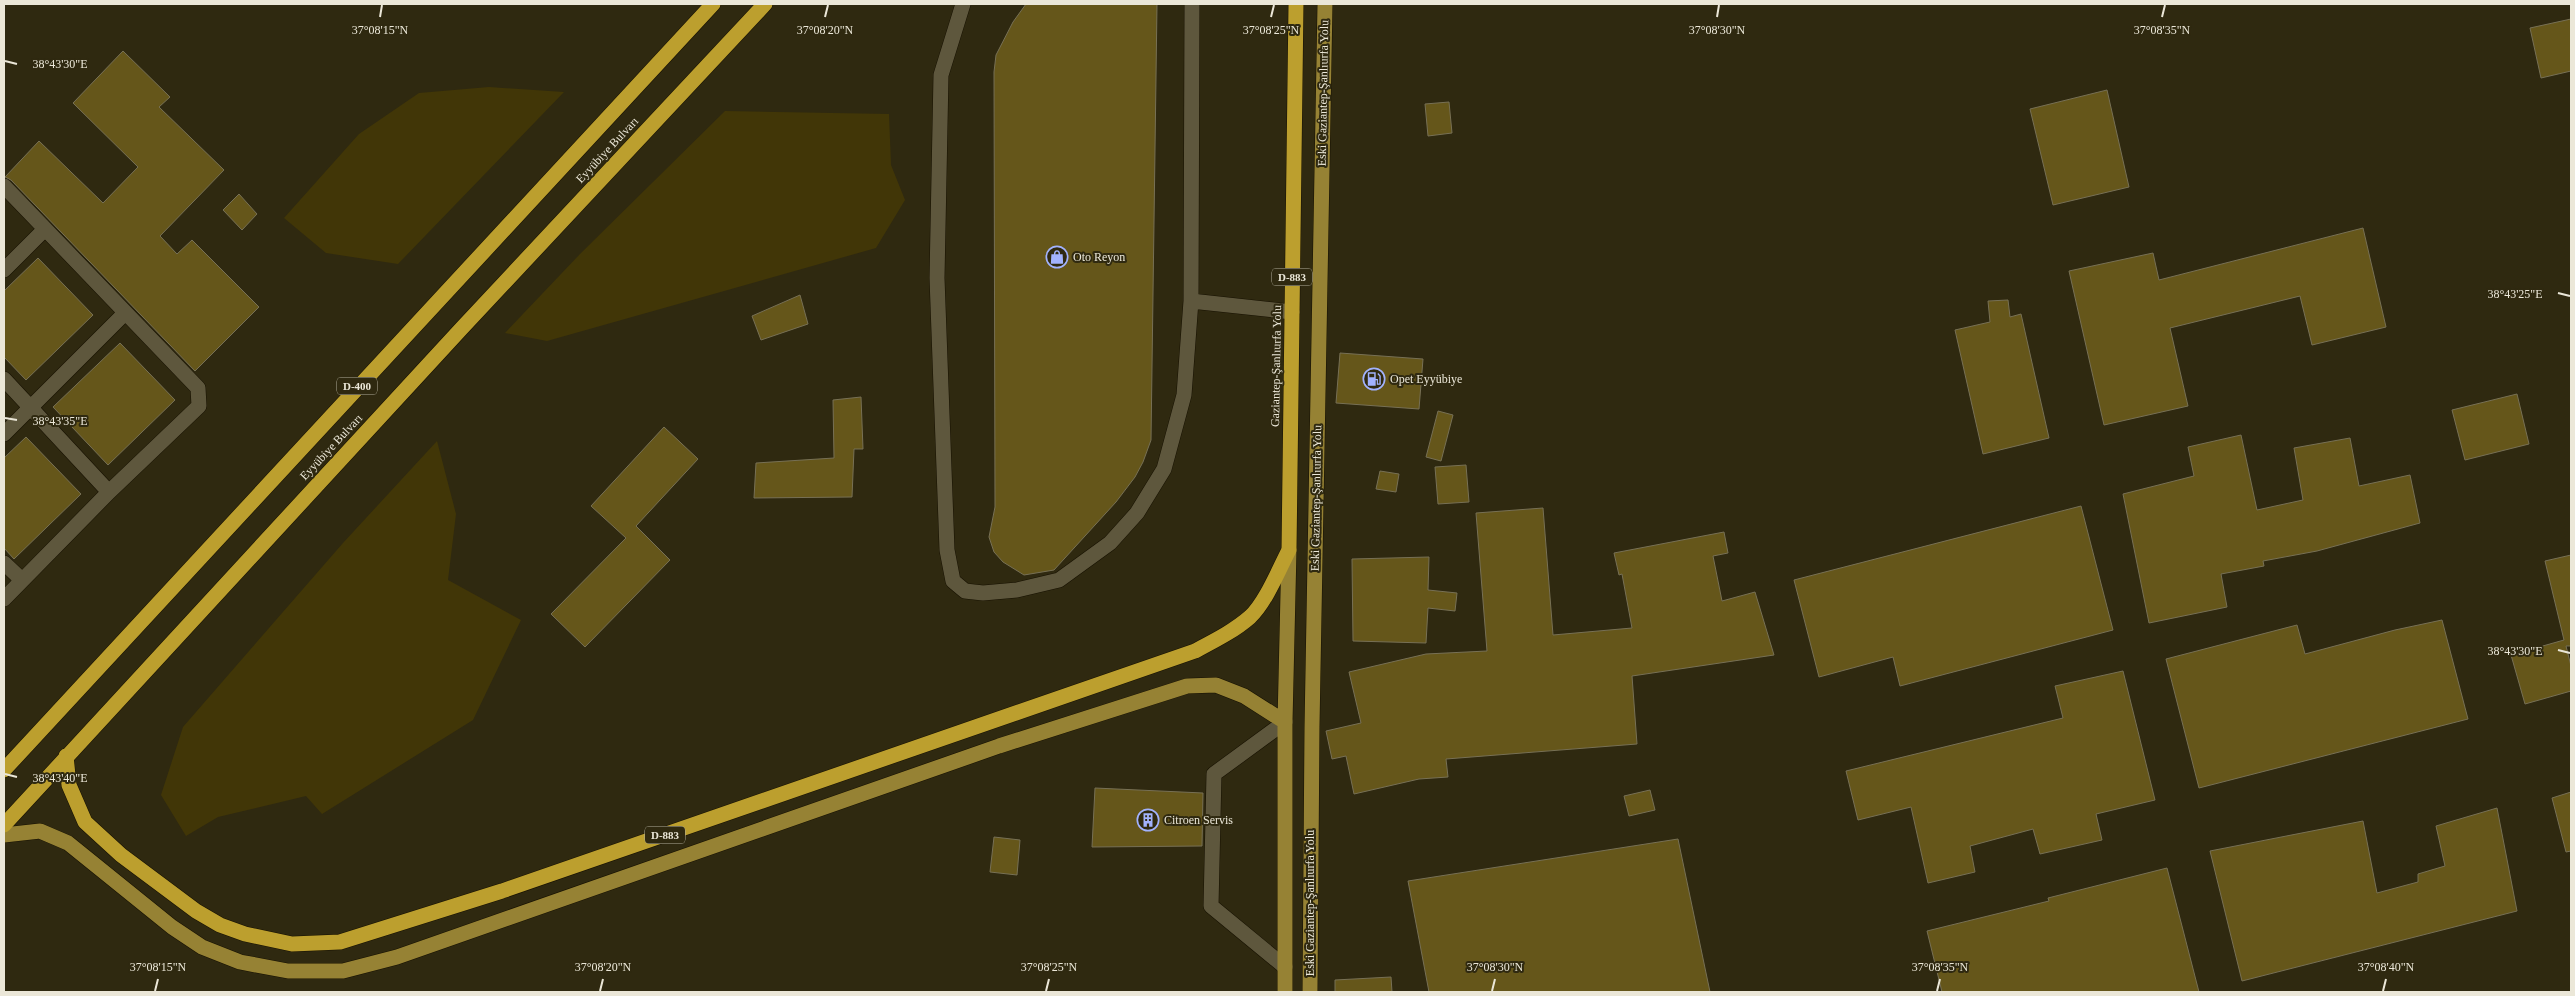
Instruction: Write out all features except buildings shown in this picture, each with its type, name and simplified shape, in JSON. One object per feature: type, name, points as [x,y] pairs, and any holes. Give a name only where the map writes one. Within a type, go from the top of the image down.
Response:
[{"type":"highway","name":"Eyyübiye Bulvarı","points":[[4,770],[712,4]]},
{"type":"highway","name":"Eyyübiye Bulvarı","points":[[4,825],[765,4]]},
{"type":"highway","name":"Gaziantep-Şanlıurfa Yolu","points":[[1289,550],[1296,4]]},
{"type":"highway","name":"D-883","points":[[66,756],[68,785],[85,822],[121,855],[196,911],[220,925],[245,934],[292,944],[340,942],[502,892],[1195,651],[1226,634],[1252,616],[1289,550]]},
{"type":"main road","name":"Eski Gaziantep-Şanlıurfa Yolu","points":[[1310,992],[1312,727],[1325,4]]},
{"type":"main road","name":"Eski Gaziantep-Şanlıurfa Yolu","points":[[1285,992],[1285,722],[1289,550]]},
{"type":"main road","points":[[4,835],[40,831],[68,844],[172,927],[202,947],[240,962],[288,971],[343,971],[397,957],[999,746],[1187,686],[1216,685],[1237,693],[1285,722]]},
{"type":"street","points":[[963,4],[941,75],[937,278],[947,550],[954,581],[965,591],[983,593],[1017,590],[1059,580],[1110,543],[1137,513],[1164,469],[1184,395],[1191,301],[1192,4]]},
{"type":"street","points":[[4,186],[198,388],[199,406],[109,492],[4,599]]},
{"type":"street","points":[[4,270],[45,229]]},
{"type":"street","points":[[1191,301],[1292,312]]},
{"type":"street","points":[[4,434],[125,313]]},
{"type":"street","points":[[4,379],[109,492]]},
{"type":"street","points":[[4,563],[22,580]]},
{"type":"street","points":[[1285,722],[1214,774],[1211,906],[1285,967]]},
{"type":"shaded area","points":[[489,87],[564,92],[398,264],[326,253],[284,218],[359,134],[419,93]]},
{"type":"shaded area","points":[[725,111],[889,114],[891,165],[905,200],[876,248],[547,341],[505,333],[580,254]]},
{"type":"shaded area","points":[[437,441],[456,514],[448,580],[521,620],[473,720],[322,814],[306,796],[218,817],[186,836],[161,795],[183,727],[343,543]]},
{"type":"place","name":"Oto Reyon","points":[[1057,257]]},
{"type":"place","name":"Opet Eyyübiye","points":[[1374,379]]},
{"type":"place","name":"Citroen Servis","points":[[1148,820]]}]
